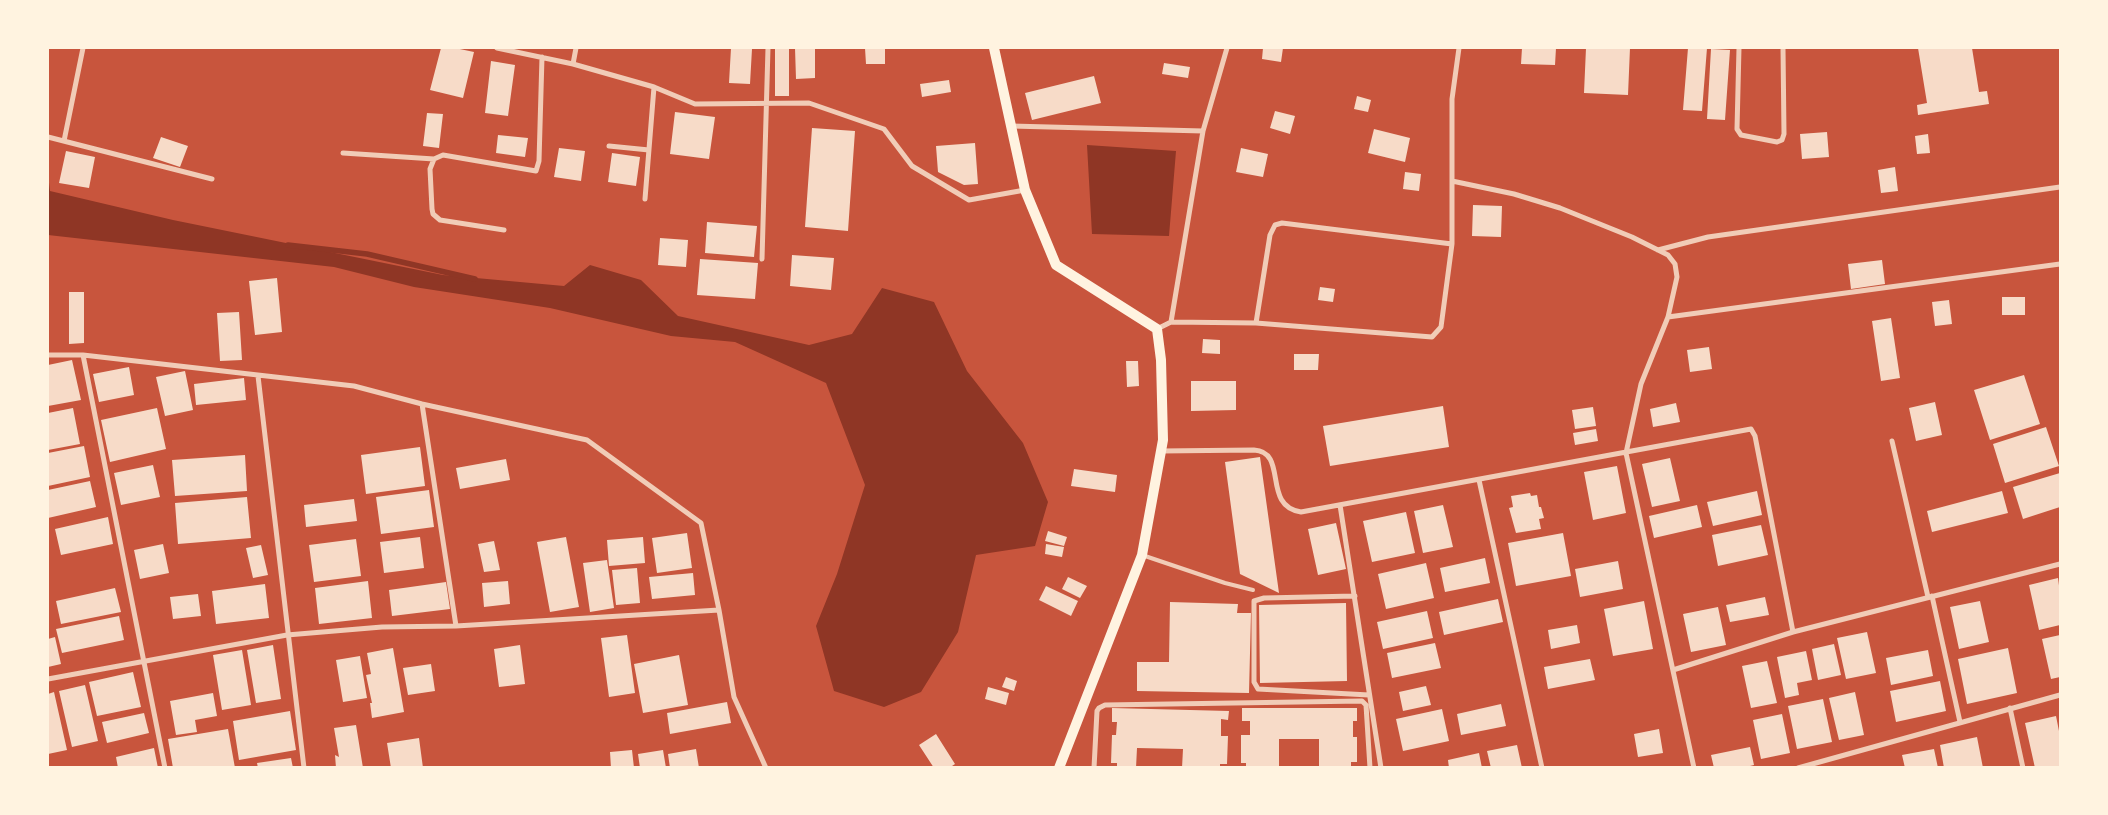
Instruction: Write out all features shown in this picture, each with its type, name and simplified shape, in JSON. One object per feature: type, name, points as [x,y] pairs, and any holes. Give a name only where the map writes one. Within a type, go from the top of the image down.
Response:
[{"type":"main road","points":[[994,48],[1025,190],[1056,264],[1157,328],[1161,360],[1163,440],[1142,555],[1059,768]]},
{"type":"street","points":[[64,141],[83,48]]},
{"type":"street","points":[[497,48],[573,64],[654,87],[695,104],[809,104],[884,129],[912,166],[969,200],[1025,190]]},
{"type":"street","points":[[573,64],[576,48]]},
{"type":"street","points":[[762,259],[768,104],[768,48]]},
{"type":"street","points":[[1171,322],[1203,130],[1227,48]]},
{"type":"street","points":[[1157,328],[1171,322],[1256,323],[1432,337],[1441,327],[1452,244],[1452,99],[1460,48]]},
{"type":"street","points":[[1739,48],[1737,129],[1741,135],[1777,142],[1782,140],[1784,134],[1783,48]]},
{"type":"street","points":[[343,153],[434,159],[443,155],[536,171],[540,161],[542,57]]},
{"type":"street","points":[[645,199],[654,87]]},
{"type":"street","points":[[1010,126],[1203,130]]},
{"type":"street","points":[[48,137],[212,179]]},
{"type":"street","points":[[609,146],[649,150]]},
{"type":"street","points":[[434,159],[430,169],[433,214],[440,220],[447,222],[504,230]]},
{"type":"street","points":[[1452,181],[1514,194],[1560,208],[1632,237],[1668,255],[1675,264],[1677,277],[1668,317],[1641,384],[1626,453],[1694,768]]},
{"type":"street","points":[[1658,250],[1708,237],[2060,187]]},
{"type":"street","points":[[1256,323],[1270,236],[1275,225],[1282,222],[1452,244]]},
{"type":"street","points":[[1668,317],[2060,264]]},
{"type":"street","points":[[48,355],[83,355],[354,386],[422,404],[587,440],[701,523],[734,697],[766,768]]},
{"type":"street","points":[[83,355],[165,768]]},
{"type":"street","points":[[258,376],[304,768]]},
{"type":"street","points":[[422,404],[456,626]]},
{"type":"street","points":[[1161,451],[1254,450],[1264,452],[1271,459],[1278,497],[1288,508],[1301,512],[1748,429],[1753,431],[1793,632]]},
{"type":"street","points":[[1892,441],[1960,722]]},
{"type":"street","points":[[1479,480],[1542,768]]},
{"type":"street","points":[[1340,505],[1381,768]]},
{"type":"street","points":[[1673,670],[1793,632],[2060,564]]},
{"type":"street","points":[[1355,596],[1264,598],[1254,601],[1254,682],[1258,689],[1370,695]]},
{"type":"street","points":[[48,679],[287,635],[382,627],[456,626],[719,610]]},
{"type":"street","points":[[1798,768],[2060,695]]},
{"type":"street","points":[[1094,768],[1097,711],[1105,705],[1362,701],[1366,705],[1370,768]]},
{"type":"street","points":[[2010,708],[2023,768]]},
{"type":"lane","points":[[1142,555],[1225,583],[1253,590]]},
{"type":"shaded area","points":[[1087,145],[1176,151],[1169,236],[1092,234]]},
{"type":"shaded area","points":[[48,174],[50,191],[173,220],[443,275],[564,286],[590,265],[641,280],[678,316],[809,345],[852,334],[882,288],[934,302],[967,371],[1023,443],[1048,502],[1035,546],[976,555],[958,632],[921,692],[884,707],[834,691],[816,626],[837,574],[865,485],[826,383],[735,342],[671,336],[550,308],[414,287],[334,267],[48,235]]},
{"type":"building","points":[[441,48],[455,48],[474,52],[463,98],[430,90]]},
{"type":"building","points":[[731,48],[752,49],[750,84],[729,83]]},
{"type":"building","points":[[775,48],[789,48],[789,96],[775,96]]},
{"type":"building","points":[[795,48],[815,48],[815,78],[796,79]]},
{"type":"building","points":[[865,48],[885,48],[885,64],[866,64]]},
{"type":"building","points":[[1263,48],[1283,48],[1281,62],[1262,59]]},
{"type":"building","points":[[1522,48],[1556,48],[1555,65],[1521,64]]},
{"type":"building","points":[[1586,48],[1630,48],[1628,95],[1584,93]]},
{"type":"building","points":[[1688,48],[1707,48],[1702,111],[1683,110]]},
{"type":"building","points":[[1918,48],[1972,48],[1979,92],[1987,91],[1989,104],[1918,115],[1917,105],[1927,103]]},
{"type":"building","points":[[1711,49],[1730,50],[1725,120],[1707,119]]},
{"type":"building","points":[[491,61],[515,65],[508,116],[485,113]]},
{"type":"building","points":[[1164,63],[1190,67],[1188,78],[1162,74]]},
{"type":"building","points":[[1094,76],[1101,103],[1032,120],[1025,93]]},
{"type":"building","points":[[949,80],[951,92],[922,97],[920,84]]},
{"type":"building","points":[[1357,96],[1371,100],[1368,112],[1354,109]]},
{"type":"building","points":[[1275,111],[1295,116],[1290,134],[1270,128]]},
{"type":"building","points":[[675,112],[715,117],[709,159],[670,154]]},
{"type":"building","points":[[427,113],[443,114],[439,148],[423,146]]},
{"type":"building","points":[[812,128],[855,131],[848,231],[805,227]]},
{"type":"building","points":[[1374,129],[1410,138],[1405,162],[1368,153]]},
{"type":"building","points":[[1827,132],[1829,157],[1802,159],[1800,134]]},
{"type":"building","points":[[1928,134],[1930,153],[1917,154],[1915,136]]},
{"type":"building","points":[[498,135],[528,138],[525,157],[496,153]]},
{"type":"building","points":[[161,137],[188,146],[180,167],[153,158]]},
{"type":"building","points":[[975,143],[978,184],[964,185],[938,172],[936,146]]},
{"type":"building","points":[[559,148],[585,151],[581,181],[554,177]]},
{"type":"building","points":[[1241,148],[1268,154],[1263,177],[1236,172]]},
{"type":"building","points":[[66,151],[95,157],[89,188],[59,183]]},
{"type":"building","points":[[612,153],[640,157],[636,186],[608,182]]},
{"type":"building","points":[[1895,167],[1898,191],[1881,193],[1878,170]]},
{"type":"building","points":[[1405,172],[1421,174],[1419,191],[1403,189]]},
{"type":"building","points":[[1473,205],[1502,206],[1501,237],[1472,236]]},
{"type":"building","points":[[707,222],[757,226],[754,257],[705,253]]},
{"type":"building","points":[[660,238],[688,240],[686,267],[658,265]]},
{"type":"building","points":[[792,255],[834,258],[831,290],[790,286]]},
{"type":"building","points":[[700,259],[758,263],[755,299],[697,295]]},
{"type":"building","points":[[1882,260],[1885,284],[1851,289],[1848,264]]},
{"type":"building","points":[[277,278],[282,332],[255,335],[249,281]]},
{"type":"building","points":[[1320,287],[1335,289],[1333,302],[1318,300]]},
{"type":"building","points":[[69,292],[84,292],[84,343],[69,344]]},
{"type":"building","points":[[2002,297],[2025,297],[2025,315],[2002,315]]},
{"type":"building","points":[[1949,300],[1952,324],[1935,326],[1932,302]]},
{"type":"building","points":[[239,312],[242,360],[220,361],[217,313]]},
{"type":"building","points":[[1891,318],[1900,378],[1881,381],[1872,321]]},
{"type":"building","points":[[1203,339],[1220,340],[1220,354],[1202,353]]},
{"type":"building","points":[[1709,347],[1712,369],[1690,372],[1687,350]]},
{"type":"building","points":[[1294,354],[1319,354],[1318,370],[1294,370]]},
{"type":"building","points":[[72,360],[81,400],[48,406],[48,365]]},
{"type":"building","points":[[1126,361],[1138,361],[1139,386],[1127,387]]},
{"type":"building","points":[[129,367],[134,395],[99,402],[93,374]]},
{"type":"building","points":[[185,371],[193,410],[165,416],[156,377]]},
{"type":"building","points":[[2024,375],[2040,424],[1990,440],[1974,390]]},
{"type":"building","points":[[244,378],[246,400],[196,405],[194,384]]},
{"type":"building","points":[[1191,381],[1236,381],[1236,410],[1191,411]]},
{"type":"building","points":[[1935,402],[1942,435],[1916,441],[1909,408]]},
{"type":"building","points":[[1676,403],[1680,422],[1653,427],[1650,409]]},
{"type":"building","points":[[1443,406],[1449,447],[1330,466],[1323,426]]},
{"type":"building","points":[[1593,407],[1596,426],[1575,429],[1572,410]]},
{"type":"building","points":[[73,408],[80,444],[48,450],[48,413]]},
{"type":"building","points":[[157,408],[166,449],[110,462],[101,420]]},
{"type":"building","points":[[2046,427],[2059,466],[2005,483],[1993,444]]},
{"type":"building","points":[[1596,429],[1598,441],[1575,445],[1573,433]]},
{"type":"building","points":[[84,446],[90,477],[48,486],[48,453]]},
{"type":"building","points":[[420,447],[425,486],[366,494],[361,455]]},
{"type":"building","points":[[245,455],[247,491],[175,496],[172,460]]},
{"type":"building","points":[[1260,457],[1279,593],[1240,574],[1225,462]]},
{"type":"building","points":[[1670,458],[1680,501],[1652,507],[1642,464]]},
{"type":"building","points":[[506,459],[510,480],[460,489],[456,468]]},
{"type":"building","points":[[153,465],[160,497],[121,505],[114,473]]},
{"type":"building","points":[[1617,466],[1626,513],[1593,520],[1584,472]]},
{"type":"building","points":[[1074,469],[1117,475],[1115,492],[1071,486]]},
{"type":"building","points":[[2060,473],[2060,507],[2023,519],[2013,487]]},
{"type":"building","points":[[90,481],[96,507],[48,518],[48,490]]},
{"type":"building","points":[[429,490],[434,527],[381,534],[376,497]]},
{"type":"building","points":[[1757,491],[1762,515],[1713,526],[1707,502]]},
{"type":"building","points":[[2002,491],[2008,513],[1932,532],[1927,511]]},
{"type":"building","points":[[1530,493],[1531,496],[1537,495],[1539,507],[1541,507],[1544,518],[1539,519],[1541,529],[1516,533],[1509,508],[1513,507],[1511,496]]},
{"type":"building","points":[[247,497],[251,538],[178,544],[175,503]]},
{"type":"building","points":[[354,499],[357,521],[306,527],[304,505]]},
{"type":"building","points":[[1443,505],[1453,547],[1423,553],[1414,511]]},
{"type":"building","points":[[1697,505],[1702,527],[1654,538],[1649,516]]},
{"type":"building","points":[[1406,512],[1415,553],[1372,562],[1363,521]]},
{"type":"building","points":[[108,517],[113,544],[61,555],[55,529]]},
{"type":"building","points":[[1336,523],[1346,569],[1318,575],[1308,529]]},
{"type":"building","points":[[1761,525],[1768,555],[1718,566],[1712,535]]},
{"type":"building","points":[[1048,531],[1067,537],[1064,546],[1045,541]]},
{"type":"building","points":[[687,533],[692,568],[657,573],[652,538]]},
{"type":"building","points":[[1563,533],[1571,576],[1516,586],[1508,543]]},
{"type":"building","points":[[420,537],[424,568],[384,573],[380,542]]},
{"type":"building","points":[[566,537],[579,607],[550,612],[537,542]]},
{"type":"building","points":[[643,537],[645,563],[609,566],[607,540]]},
{"type":"building","points":[[356,539],[361,576],[314,582],[309,545]]},
{"type":"building","points":[[494,541],[500,570],[484,572],[478,544]]},
{"type":"building","points":[[163,544],[169,573],[140,579],[134,550]]},
{"type":"building","points":[[1046,544],[1064,547],[1062,557],[1045,554]]},
{"type":"building","points":[[261,545],[268,575],[253,578],[246,548]]},
{"type":"building","points":[[1485,558],[1490,583],[1445,592],[1440,568]]},
{"type":"building","points":[[607,560],[614,608],[590,612],[583,563]]},
{"type":"building","points":[[1618,561],[1623,589],[1580,597],[1575,569]]},
{"type":"building","points":[[1426,563],[1434,598],[1386,609],[1378,574]]},
{"type":"building","points":[[637,568],[640,603],[616,605],[612,570]]},
{"type":"building","points":[[693,573],[695,595],[652,599],[649,577]]},
{"type":"building","points":[[1068,577],[1087,586],[1080,598],[1062,589]]},
{"type":"building","points":[[2058,578],[2060,625],[2039,630],[2029,585]]},
{"type":"building","points":[[368,581],[372,618],[319,624],[315,588]]},
{"type":"building","points":[[508,581],[510,604],[484,607],[482,583]]},
{"type":"building","points":[[446,582],[450,609],[392,616],[389,590]]},
{"type":"building","points":[[265,584],[269,618],[216,624],[212,591]]},
{"type":"building","points":[[1046,586],[1078,601],[1071,616],[1039,600]]},
{"type":"building","points":[[115,588],[121,612],[61,624],[56,601]]},
{"type":"building","points":[[198,594],[201,616],[173,619],[170,597]]},
{"type":"building","points":[[1765,597],[1769,615],[1730,622],[1726,605]]},
{"type":"building","points":[[1498,599],[1503,622],[1444,635],[1439,612]]},
{"type":"building","points":[[1644,601],[1653,649],[1613,656],[1604,609]]},
{"type":"building","points":[[1980,601],[1989,642],[1959,649],[1950,607]]},
{"type":"building","points":[[1170,602],[1238,604],[1237,613],[1251,613],[1249,693],[1137,691],[1137,662],[1169,662]]},
{"type":"building","points":[[1346,603],[1347,681],[1260,683],[1259,605]]},
{"type":"building","points":[[1718,607],[1726,645],[1691,652],[1683,614]]},
{"type":"building","points":[[1427,611],[1433,638],[1383,649],[1377,622]]},
{"type":"building","points":[[119,616],[124,640],[62,653],[56,629]]},
{"type":"building","points":[[1577,625],[1580,643],[1551,649],[1548,630]]},
{"type":"building","points":[[1867,632],[1876,673],[1846,679],[1837,638]]},
{"type":"building","points":[[627,635],[635,693],[609,697],[601,638]]},
{"type":"building","points":[[2060,635],[2060,677],[2051,679],[2042,639]]},
{"type":"building","points":[[55,637],[61,664],[48,667],[48,639]]},
{"type":"building","points":[[1435,643],[1441,668],[1392,678],[1387,653]]},
{"type":"building","points":[[1834,644],[1841,675],[1818,680],[1812,649]]},
{"type":"building","points":[[273,645],[281,699],[256,703],[247,650]]},
{"type":"building","points":[[520,645],[525,684],[499,687],[494,649]]},
{"type":"building","points":[[393,648],[404,712],[372,718],[370,703],[372,703],[366,675],[371,674],[367,653]]},
{"type":"building","points":[[2008,648],[2017,693],[1967,704],[1958,659]]},
{"type":"building","points":[[242,650],[251,705],[222,710],[213,655]]},
{"type":"building","points":[[1928,650],[1933,676],[1891,685],[1886,658]]},
{"type":"building","points":[[1806,651],[1812,680],[1797,683],[1799,695],[1785,698],[1777,657]]},
{"type":"building","points":[[679,655],[688,705],[643,713],[634,664]]},
{"type":"building","points":[[360,656],[367,698],[343,702],[336,660]]},
{"type":"building","points":[[1590,659],[1595,680],[1548,689],[1544,667]]},
{"type":"building","points":[[1767,661],[1777,703],[1751,708],[1742,666]]},
{"type":"building","points":[[431,664],[435,691],[408,695],[403,668]]},
{"type":"building","points":[[133,672],[141,707],[97,716],[89,682]]},
{"type":"building","points":[[1006,677],[1017,681],[1014,691],[1002,687]]},
{"type":"building","points":[[1940,681],[1946,711],[1896,722],[1890,691]]},
{"type":"building","points":[[85,685],[98,741],[72,747],[59,691]]},
{"type":"building","points":[[1426,686],[1431,705],[1403,711],[1399,692]]},
{"type":"building","points":[[988,687],[1009,693],[1006,705],[985,699]]},
{"type":"building","points":[[54,692],[67,750],[48,754],[48,694]]},
{"type":"building","points":[[1855,692],[1864,735],[1839,740],[1829,698]]},
{"type":"building","points":[[213,693],[217,716],[195,720],[197,732],[176,735],[170,701]]},
{"type":"building","points":[[1823,699],[1832,742],[1797,749],[1788,706]]},
{"type":"building","points":[[727,702],[731,723],[670,734],[667,713]]},
{"type":"building","points":[[1501,704],[1506,726],[1461,735],[1457,714]]},
{"type":"building","points":[[1112,708],[1229,711],[1228,720],[1221,719],[1221,736],[1228,736],[1227,764],[1220,764],[1220,768],[1182,768],[1183,749],[1137,748],[1136,768],[1117,768],[1117,763],[1111,763],[1112,735],[1116,735],[1117,722],[1112,722]]},
{"type":"building","points":[[1242,708],[1357,708],[1357,721],[1353,721],[1353,737],[1357,737],[1357,762],[1351,762],[1351,768],[1319,768],[1319,739],[1279,739],[1279,768],[1246,768],[1246,763],[1241,763],[1241,735],[1250,735],[1250,721],[1242,721]]},
{"type":"building","points":[[1442,709],[1449,741],[1403,751],[1396,719]]},
{"type":"building","points":[[290,711],[296,750],[239,760],[233,721]]},
{"type":"building","points":[[144,713],[149,733],[107,743],[102,722]]},
{"type":"building","points":[[1782,714],[1790,753],[1761,759],[1753,720]]},
{"type":"building","points":[[2056,716],[2060,736],[2060,768],[2035,768],[2025,723]]},
{"type":"building","points":[[356,725],[363,768],[336,768],[335,755],[339,757],[334,728]]},
{"type":"building","points":[[228,729],[235,768],[173,768],[168,739]]},
{"type":"building","points":[[1659,729],[1663,753],[1638,757],[1634,734]]},
{"type":"building","points":[[936,734],[955,764],[949,768],[934,768],[919,745]]},
{"type":"building","points":[[1977,737],[1983,768],[1944,768],[1940,745]]},
{"type":"building","points":[[419,738],[423,768],[391,768],[387,743]]},
{"type":"building","points":[[1517,745],[1522,768],[1491,768],[1487,751]]},
{"type":"building","points":[[1750,747],[1754,765],[1742,768],[1714,768],[1711,755]]},
{"type":"building","points":[[154,748],[158,768],[118,768],[116,757]]},
{"type":"building","points":[[696,749],[699,768],[670,768],[668,754]]},
{"type":"building","points":[[1934,749],[1938,768],[1905,768],[1902,755]]},
{"type":"building","points":[[632,750],[634,768],[611,768],[610,752]]},
{"type":"building","points":[[663,750],[666,768],[640,768],[638,754]]},
{"type":"building","points":[[1479,753],[1482,768],[1449,768],[1448,760]]},
{"type":"building","points":[[291,758],[293,768],[258,768],[257,763]]},
{"type":"waterway","points":[[288,245],[367,254],[475,279]]}]
